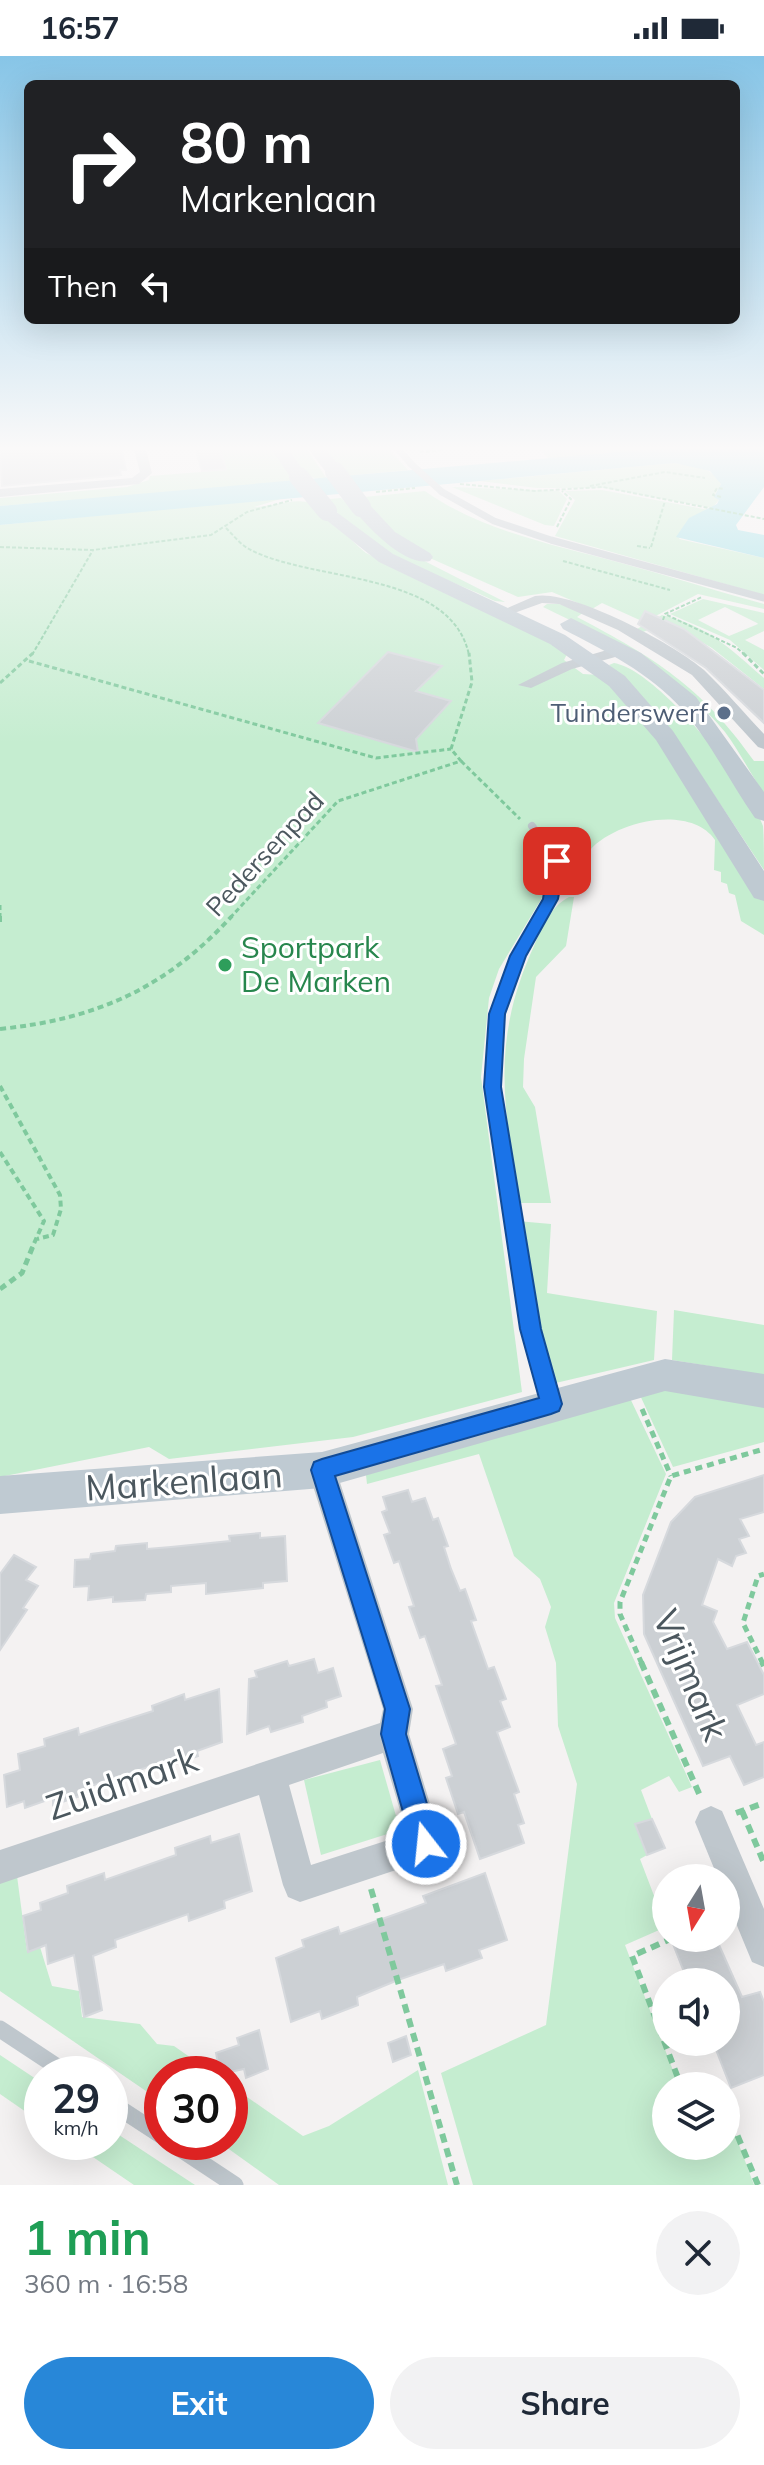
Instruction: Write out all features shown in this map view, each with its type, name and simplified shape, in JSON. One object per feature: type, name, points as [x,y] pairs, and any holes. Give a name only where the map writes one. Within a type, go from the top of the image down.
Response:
[{"type":"main road","points":[[364,545],[375,553],[621,651],[686,700],[727,752],[764,813]]},
{"type":"main road","points":[[403,545],[514,608],[593,661],[626,689],[650,718],[764,892]]},
{"type":"main road","name":"Markenlaan","points":[[0,1495],[322,1470],[551,1404],[665,1375],[764,1391]]},
{"type":"street","points":[[514,608],[548,599],[576,604],[664,649],[716,689],[764,744]]},
{"type":"street","points":[[526,685],[621,651]]},
{"type":"street","points":[[270,1776],[300,1885],[426,1844],[393,1734],[398,1709],[322,1470]]},
{"type":"street","name":"Zuidmark","points":[[0,1867],[393,1734]]},
{"type":"street","points":[[726,1817],[764,1950]]},
{"type":"lane","points":[[581,545],[764,598]]},
{"type":"lane","points":[[532,826],[557,861],[556,878],[551,899],[518,956],[497,1014],[493,1087],[531,1329],[551,1404]]},
{"type":"lane","points":[[556,878],[583,882]]},
{"type":"lane","points":[[0,2029],[41,2056]]},
{"type":"lane","points":[[197,2160],[235,2185]]},
{"type":"path","points":[[0,547],[93,550],[130,545]]},
{"type":"path","points":[[243,545],[255,553],[382,584],[416,596],[445,615],[467,645],[473,672],[451,749]]},
{"type":"path","points":[[544,545],[537,553],[671,591]]},
{"type":"path","points":[[651,545],[660,556]]},
{"type":"path","points":[[0,683],[29,661],[93,550]]},
{"type":"path","points":[[663,620],[665,614],[704,597],[684,594]]},
{"type":"path","points":[[665,614],[737,648],[764,674]]},
{"type":"path","points":[[29,661],[376,758],[451,749]]},
{"type":"path","points":[[451,749],[525,823],[532,826]]},
{"type":"path","name":"Pedersenpad","points":[[0,1029],[50,1024],[108,1004],[169,975],[208,942],[338,801],[461,761]]},
{"type":"path","points":[[0,905],[0,924]]},
{"type":"path","points":[[0,1086],[60,1195],[61,1209],[53,1235],[37,1239]]},
{"type":"path","points":[[0,1152],[44,1221],[22,1273],[0,1289]]},
{"type":"path","points":[[631,1384],[671,1476],[764,1449]]},
{"type":"path","name":"Vrijmark","points":[[671,1476],[620,1602],[620,1614],[726,1817],[764,1863]]},
{"type":"path","points":[[764,1574],[758,1576],[743,1623],[764,1666]]},
{"type":"path","points":[[363,1864],[457,2185]]},
{"type":"path","points":[[652,1947],[632,1956],[676,2072]]},
{"type":"path","points":[[740,2142],[758,2185]]},
{"type":"green space","name":"Sportpark De Marken","points":[[0,545],[358,545],[366,553],[542,637],[567,654],[564,660],[583,674],[600,675],[649,723],[764,899],[764,935],[741,921],[735,895],[729,893],[727,884],[721,882],[721,872],[714,870],[715,840],[704,829],[689,822],[653,821],[617,831],[590,850],[577,872],[567,872],[564,858],[551,842],[545,847],[551,852],[547,877],[530,858],[525,862],[548,888],[499,969],[489,998],[481,1077],[522,1392],[353,1437],[169,1459],[149,1447],[0,1477]]},
{"type":"green space","points":[[394,545],[505,602],[495,601],[429,572],[379,546]]},
{"type":"green space","points":[[408,545],[554,545],[764,604],[764,609],[698,594],[644,622],[602,603],[592,609],[552,592],[518,597],[414,551]]},
{"type":"green space","points":[[588,545],[707,545],[764,558],[764,595]]},
{"type":"green space","points":[[703,599],[764,613],[764,631],[745,640],[764,650],[764,670],[730,640],[670,614]],"holes":[[[725,607],[758,624],[729,636],[698,620]]]},
{"type":"green space","points":[[559,604],[584,612],[577,617],[654,661],[696,694],[735,735],[754,761],[764,761],[764,794],[725,732],[688,695],[615,645],[543,607]]},
{"type":"green space","points":[[662,615],[693,625],[718,640],[764,678],[764,689],[712,648],[667,622],[643,632],[637,629]]},
{"type":"green space","points":[[614,663],[632,670],[677,707],[740,784],[763,826],[764,870],[663,718],[609,665]]},
{"type":"green space","points":[[569,897],[574,897],[566,946],[536,977],[524,1059],[523,1087],[535,1107],[551,1203],[520,1203],[506,1103],[506,1043],[520,980],[537,939],[552,912]]},
{"type":"green space","points":[[517,1221],[551,1224],[547,1293],[657,1311],[654,1360],[547,1385]]},
{"type":"green space","points":[[674,1310],[764,1325],[764,1375],[672,1360]]},
{"type":"green space","points":[[682,1389],[764,1401],[764,1442],[673,1467],[639,1393]]},
{"type":"green space","points":[[629,1396],[666,1474],[614,1603],[615,1618],[692,1787],[679,1792],[669,1776],[641,1790],[652,1819],[635,1825],[647,1855],[640,1859],[652,1890],[652,1933],[625,1945],[652,2016],[652,2056],[668,2056],[674,2072],[652,2072],[652,2160],[740,2160],[740,2147],[754,2185],[473,2185],[441,2073],[546,2025],[577,1784],[558,1726],[556,1663],[545,1627],[551,1607],[540,1579],[514,1556],[479,1454],[367,1484],[366,1475]]},
{"type":"green space","points":[[380,1760],[400,1830],[321,1855],[304,1780]]},
{"type":"green space","points":[[17,1876],[27,1951],[40,1947],[52,1986],[79,1991],[82,2017],[140,2024],[157,2044],[174,2046],[188,2056],[144,2056],[144,2090],[128,2079],[128,2056],[95,2056],[0,1991],[0,1881]]},
{"type":"green space","points":[[0,2055],[24,2071],[24,2111],[0,2094]]},
{"type":"green space","points":[[418,2070],[448,2185],[279,2185],[244,2160],[248,2160],[248,2098],[303,2136],[329,2126]]},
{"type":"green space","points":[[128,2141],[144,2151],[144,2160],[157,2160],[195,2185],[134,2185],[97,2160],[128,2160]]},
{"type":"water","points":[[711,545],[764,545],[764,558]]},
{"type":"building","points":[[645,611],[684,629],[764,690],[764,723],[706,668],[638,624]]},
{"type":"building","points":[[388,652],[442,666],[416,691],[451,701],[416,739],[418,752],[318,723]]},
{"type":"building","points":[[764,1475],[764,1512],[740,1519],[749,1536],[739,1539],[746,1553],[736,1556],[732,1566],[718,1559],[702,1605],[717,1611],[713,1622],[727,1649],[747,1642],[764,1675],[764,1694],[737,1705],[756,1745],[764,1742],[764,1777],[744,1785],[730,1756],[703,1766],[644,1634],[643,1595],[671,1522],[695,1497]]},
{"type":"building","points":[[408,1490],[412,1502],[425,1498],[433,1520],[438,1518],[448,1546],[444,1547],[451,1569],[460,1591],[465,1589],[476,1620],[471,1621],[488,1669],[494,1667],[506,1699],[500,1701],[510,1727],[497,1732],[519,1792],[514,1794],[524,1823],[518,1825],[524,1843],[480,1859],[464,1812],[458,1814],[446,1778],[452,1776],[443,1749],[456,1744],[436,1686],[442,1685],[425,1636],[420,1638],[409,1607],[414,1606],[399,1561],[394,1563],[384,1535],[390,1533],[382,1512],[387,1510],[383,1497]]},
{"type":"building","points":[[260,1533],[260,1538],[285,1536],[287,1581],[263,1583],[263,1588],[206,1594],[206,1583],[171,1586],[171,1592],[146,1594],[145,1600],[113,1602],[113,1597],[88,1600],[89,1586],[74,1587],[75,1560],[115,1551],[116,1546],[147,1543],[147,1549],[171,1547],[230,1541],[229,1536]]},
{"type":"building","points":[[14,1555],[36,1567],[26,1580],[38,1586],[23,1608],[27,1610],[0,1650],[0,1574]]},
{"type":"building","points":[[314,1659],[318,1673],[333,1668],[341,1696],[326,1701],[327,1707],[302,1716],[303,1722],[271,1732],[269,1726],[247,1734],[249,1679],[257,1677],[255,1671],[287,1661],[289,1666]]},
{"type":"building","points":[[219,1689],[222,1742],[197,1751],[198,1756],[164,1768],[163,1762],[88,1787],[89,1793],[53,1805],[53,1798],[25,1808],[24,1801],[7,1807],[4,1775],[20,1770],[18,1754],[45,1746],[44,1739],[78,1728],[79,1735],[153,1711],[152,1706],[184,1694],[185,1700]]},
{"type":"building","points":[[652,1819],[665,1848],[647,1855],[635,1824]]},
{"type":"building","points":[[239,1834],[252,1891],[224,1901],[225,1908],[189,1921],[188,1914],[115,1940],[116,1947],[93,1956],[102,2010],[84,2017],[74,1955],[48,1964],[46,1945],[28,1952],[23,1916],[41,1910],[40,1903],[68,1893],[67,1886],[104,1873],[105,1880],[176,1855],[175,1848],[210,1836],[211,1843]]},
{"type":"building","points":[[485,1873],[507,1940],[479,1950],[482,1958],[446,1971],[444,1964],[398,1980],[357,1997],[358,2005],[322,2019],[320,2011],[291,2022],[276,1958],[304,1947],[302,1940],[338,1927],[340,1934],[399,1913],[426,1903],[423,1896]]},
{"type":"building","points":[[676,1952],[722,1952],[729,1968],[682,1968]]},
{"type":"building","points":[[740,1992],[742,1997],[760,1992],[764,2002],[764,2075],[740,2084],[740,2072],[725,2072],[718,2056],[740,2056]]},
{"type":"building","points":[[259,2030],[268,2069],[248,2077],[248,2056],[217,2056],[216,2053],[239,2045],[237,2038]]},
{"type":"building","points":[[406,2036],[411,2055],[393,2062],[388,2043]]},
{"type":"place","name":"Tuinderswerf","points":[[724,713]]},
{"type":"place","name":"Sportpark De Marken","points":[[225,965]]},
{"type":"route","points":[[426,1844],[393,1734],[398,1709],[322,1470],[551,1404],[531,1329],[509,1210],[493,1087],[497,1014],[518,956],[551,899],[557,861]]}]
